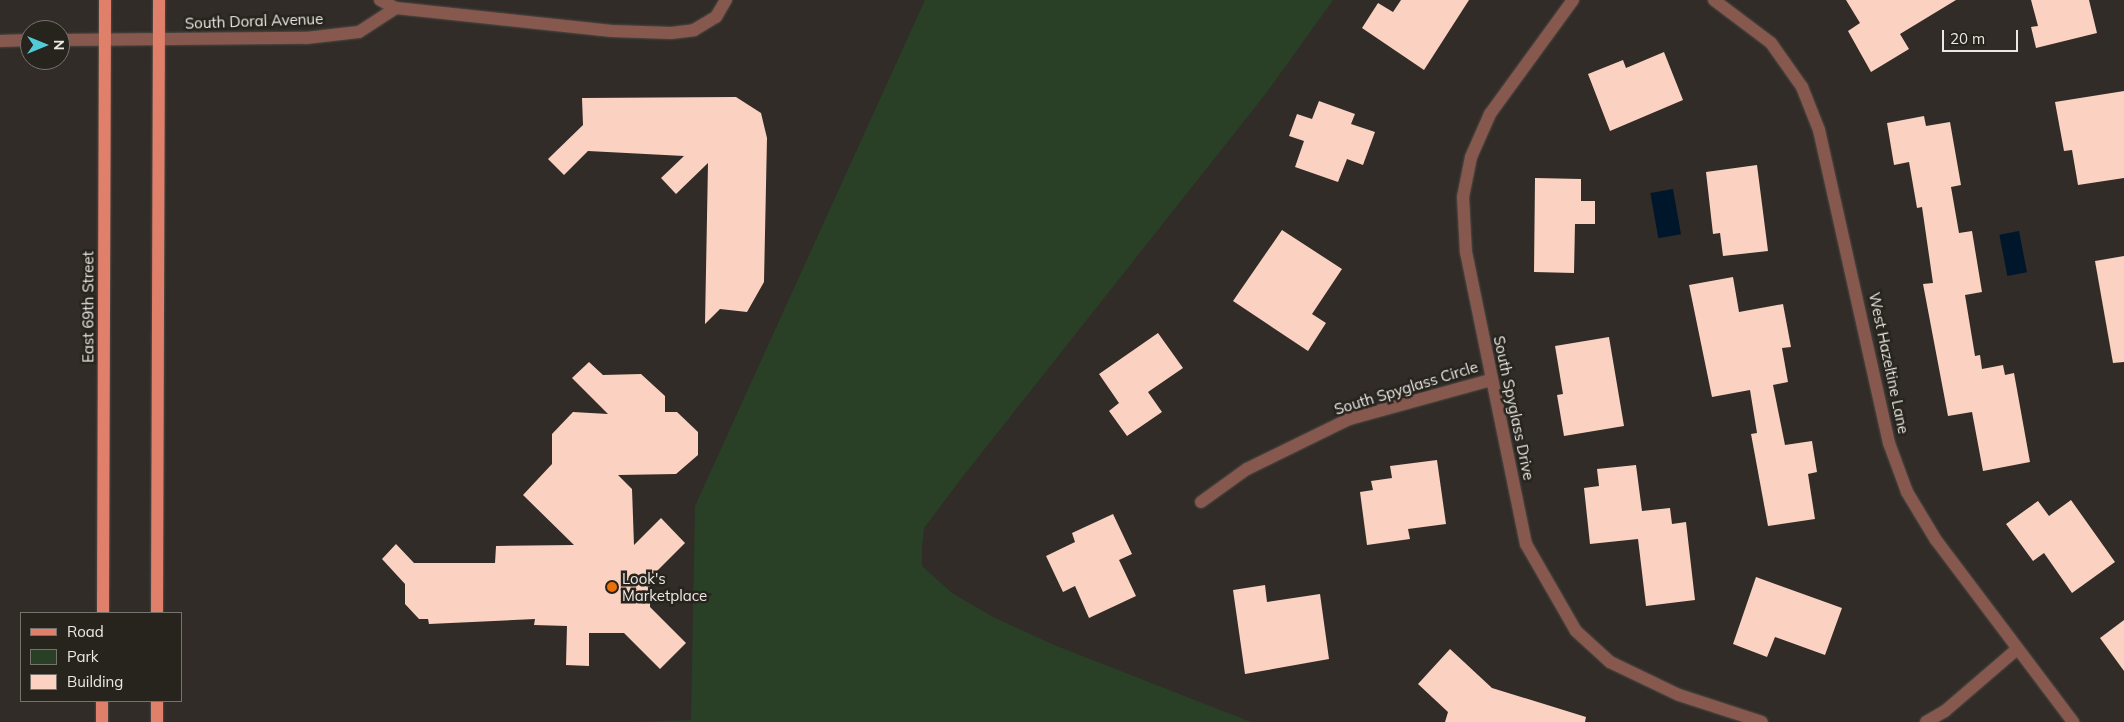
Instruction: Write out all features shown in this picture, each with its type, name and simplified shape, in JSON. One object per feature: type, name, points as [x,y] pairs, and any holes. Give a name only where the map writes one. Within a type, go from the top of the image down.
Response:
[{"type":"main road","name":"East 69th Street","points":[[103,612],[106,0]]},
{"type":"main road","points":[[157,612],[159,0]]},
{"type":"main road","points":[[102,702],[102,722]]},
{"type":"main road","points":[[157,702],[157,722]]},
{"type":"street","points":[[380,0],[396,4],[612,31],[671,33],[694,30],[716,17],[726,0]]},
{"type":"street","name":"South Spyglass Drive","points":[[1573,0],[1490,114],[1471,157],[1462,197],[1466,252],[1526,544],[1576,631],[1610,662],[1679,695],[1762,722]]},
{"type":"street","name":"West Hazeltine Lane","points":[[1714,0],[1771,43],[1802,87],[1820,130],[1889,443],[1907,492],[1936,540],[2016,650],[2073,722]]},
{"type":"street","name":"South Doral Avenue","points":[[70,40],[306,38],[360,32],[396,4]]},
{"type":"street","points":[[0,41],[20,40]]},
{"type":"street","name":"South Spyglass Circle","points":[[1202,502],[1248,469],[1349,419],[1491,380]]},
{"type":"street","points":[[1926,722],[1945,711],[2016,650]]},
{"type":"green space","points":[[925,0],[1333,0],[1267,92],[924,528],[922,566],[952,593],[993,617],[1054,645],[1251,722],[634,722],[691,720],[695,506]]},
{"type":"water","points":[[1673,189],[1681,234],[1658,238],[1650,193]]},
{"type":"water","points":[[2019,231],[2027,272],[2007,276],[1999,235]]},
{"type":"building","points":[[1401,0],[1469,0],[1424,70],[1362,28],[1378,3],[1393,12]]},
{"type":"building","points":[[1846,0],[1956,0],[1900,34],[1909,49],[1871,72],[1848,31],[1860,23]]},
{"type":"building","points":[[2031,0],[2089,0],[2097,33],[2036,48],[2031,27],[2038,26]]},
{"type":"building","points":[[1664,52],[1683,100],[1610,131],[1588,74],[1623,60],[1626,68]]},
{"type":"building","points":[[2124,91],[2124,178],[2078,185],[2072,150],[2064,151],[2055,102]]},
{"type":"building","points":[[736,97],[761,113],[767,138],[764,282],[747,312],[720,309],[705,324],[708,163],[676,194],[661,178],[684,156],[588,151],[564,175],[548,159],[583,125],[582,98]]},
{"type":"building","points":[[1319,101],[1355,114],[1351,124],[1375,132],[1363,165],[1347,159],[1338,182],[1295,167],[1304,141],[1289,136],[1297,114],[1312,119]]},
{"type":"building","points":[[1924,116],[1926,126],[1950,122],[1961,185],[1951,187],[1959,233],[1972,231],[1982,292],[1965,295],[1975,356],[1980,355],[1982,369],[2003,365],[2005,375],[2014,373],[2030,462],[1983,471],[1972,412],[1948,416],[1923,284],[1933,283],[1922,207],[1917,208],[1909,162],[1894,165],[1887,123]]},
{"type":"building","points":[[1757,165],[1768,251],[1723,256],[1720,233],[1713,234],[1706,172]]},
{"type":"building","points":[[1535,178],[1581,179],[1581,201],[1595,201],[1595,224],[1575,224],[1574,273],[1534,272]]},
{"type":"building","points":[[1282,230],[1342,269],[1312,314],[1326,323],[1308,351],[1233,301]]},
{"type":"building","points":[[2124,256],[2124,362],[2113,363],[2095,261]]},
{"type":"building","points":[[1733,277],[1739,312],[1783,304],[1791,347],[1782,348],[1788,382],[1773,385],[1785,445],[1812,441],[1817,472],[1808,474],[1815,519],[1768,526],[1751,434],[1757,433],[1750,390],[1712,397],[1689,285]]},
{"type":"building","points":[[1158,333],[1183,368],[1148,392],[1162,412],[1127,436],[1109,411],[1119,403],[1099,374]]},
{"type":"building","points":[[1609,337],[1624,426],[1564,436],[1557,395],[1563,394],[1555,346]]},
{"type":"building","points":[[589,362],[603,375],[641,374],[665,396],[665,412],[677,412],[698,432],[698,455],[676,474],[618,475],[632,489],[634,545],[661,518],[685,543],[650,578],[650,607],[686,643],[660,669],[624,633],[589,633],[589,666],[566,665],[567,626],[534,625],[535,619],[429,624],[428,619],[419,619],[405,604],[405,584],[382,559],[396,544],[414,563],[495,563],[496,546],[574,545],[523,495],[552,464],[552,434],[573,412],[608,414],[572,378]]},
{"type":"building","points":[[1437,460],[1446,524],[1408,529],[1410,539],[1367,545],[1360,492],[1373,490],[1371,481],[1392,478],[1390,466]]},
{"type":"building","points":[[1636,465],[1642,511],[1670,508],[1672,524],[1686,522],[1695,600],[1646,606],[1638,539],[1590,544],[1584,488],[1599,486],[1597,469]]},
{"type":"building","points":[[2071,500],[2115,562],[2072,593],[2044,553],[2033,561],[2006,524],[2038,501],[2049,516]]},
{"type":"building","points":[[1113,514],[1132,554],[1119,560],[1136,596],[1089,618],[1075,586],[1063,592],[1046,556],[1075,542],[1072,533]]},
{"type":"building","points":[[1756,577],[1842,608],[1825,655],[1775,637],[1767,657],[1733,644]]},
{"type":"building","points":[[1265,585],[1267,602],[1320,594],[1329,659],[1245,674],[1233,590]]},
{"type":"building","points":[[2124,620],[2124,671],[2100,638]]},
{"type":"building","points":[[1450,649],[1492,688],[1586,717],[1585,722],[1445,722],[1448,712],[1418,684]]},
{"type":"place","name":"Look's Marketplace","points":[[612,587]]}]
